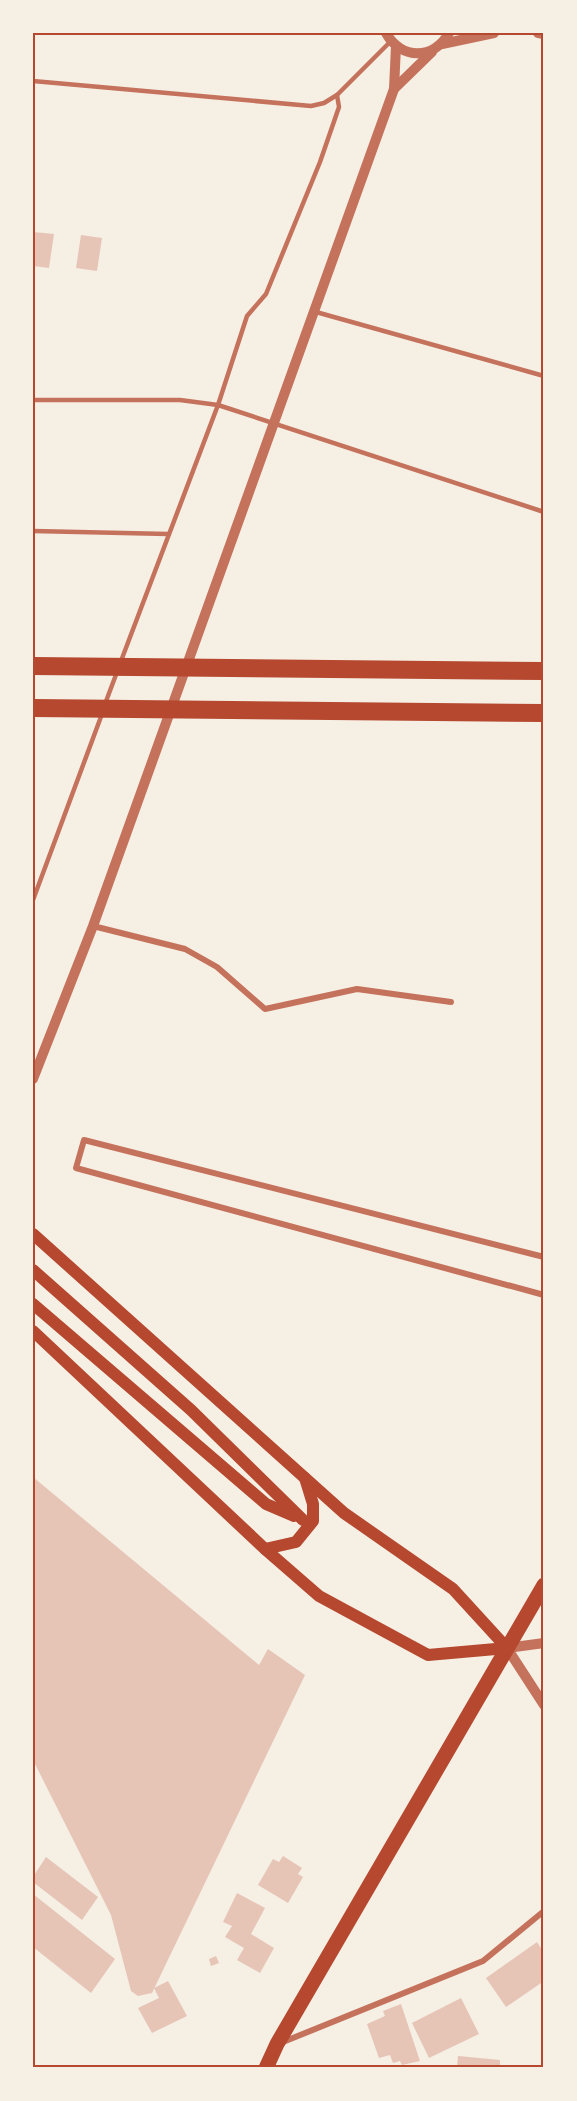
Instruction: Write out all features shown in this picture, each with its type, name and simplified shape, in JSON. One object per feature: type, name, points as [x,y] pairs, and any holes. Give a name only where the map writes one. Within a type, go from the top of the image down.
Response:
[{"type":"highway","points":[[33,666],[544,671]]},
{"type":"highway","points":[[33,708],[544,713]]},
{"type":"main road","points":[[33,1234],[344,1513],[453,1589],[507,1648]]},
{"type":"main road","points":[[33,1270],[191,1410],[303,1520],[266,1504],[33,1304]]},
{"type":"main road","points":[[33,1331],[265,1549],[319,1596],[428,1655],[507,1648]]},
{"type":"main road","points":[[265,1549],[296,1542],[313,1521],[313,1504],[304,1477]]},
{"type":"main road","points":[[266,2068],[277,2044],[544,1585]]},
{"type":"street","points":[[394,89],[449,33]]},
{"type":"street","points":[[391,40],[404,51],[424,54],[437,47],[494,33]]},
{"type":"street","points":[[538,33],[544,34]]},
{"type":"street","points":[[33,1079],[93,926],[394,89],[391,40]]},
{"type":"street","points":[[93,926],[185,949],[217,967],[265,1009],[357,989],[451,1002]]},
{"type":"street","points":[[544,1257],[84,1140],[76,1168],[544,1295]]},
{"type":"street","points":[[544,1643],[507,1648],[544,1705]]},
{"type":"street","points":[[277,2044],[483,1961],[544,1911]]},
{"type":"lane","points":[[33,81],[311,106],[324,103],[337,95],[391,40]]},
{"type":"lane","points":[[33,900],[218,405],[247,316],[266,294],[320,162],[339,107],[337,95]]},
{"type":"lane","points":[[315,311],[544,376]]},
{"type":"lane","points":[[33,400],[180,400],[218,405],[544,512]]},
{"type":"lane","points":[[33,531],[168,534]]},
{"type":"building","points":[[33,232],[54,234],[49,268],[33,266]]},
{"type":"building","points":[[81,235],[102,238],[97,271],[76,268]]},
{"type":"building","points":[[33,1477],[259,1665],[268,1649],[305,1675],[152,1993],[138,1996],[131,1991],[111,1915],[33,1760]]},
{"type":"building","points":[[283,1856],[302,1868],[298,1874],[303,1877],[288,1903],[258,1885],[273,1859],[279,1862]]},
{"type":"building","points":[[46,1857],[98,1897],[82,1920],[33,1882],[33,1877]]},
{"type":"building","points":[[237,1893],[265,1908],[251,1934],[274,1948],[260,1973],[237,1960],[244,1948],[225,1937],[232,1926],[223,1922]]},
{"type":"building","points":[[33,1894],[115,1959],[91,1993],[33,1947]]},
{"type":"building","points":[[537,1942],[544,1953],[544,1981],[506,2007],[486,1978]]},
{"type":"building","points":[[216,1956],[219,1963],[211,1966],[209,1959]]},
{"type":"building","points":[[168,1981],[187,2016],[152,2033],[138,2008],[159,1998],[154,1988]]},
{"type":"building","points":[[461,1998],[479,2034],[429,2058],[412,2023]]},
{"type":"building","points":[[401,2004],[420,2061],[402,2065],[400,2061],[393,2063],[390,2055],[379,2058],[367,2024],[385,2016],[383,2011]]},
{"type":"building","points":[[458,2056],[500,2060],[500,2068],[457,2068]]}]
